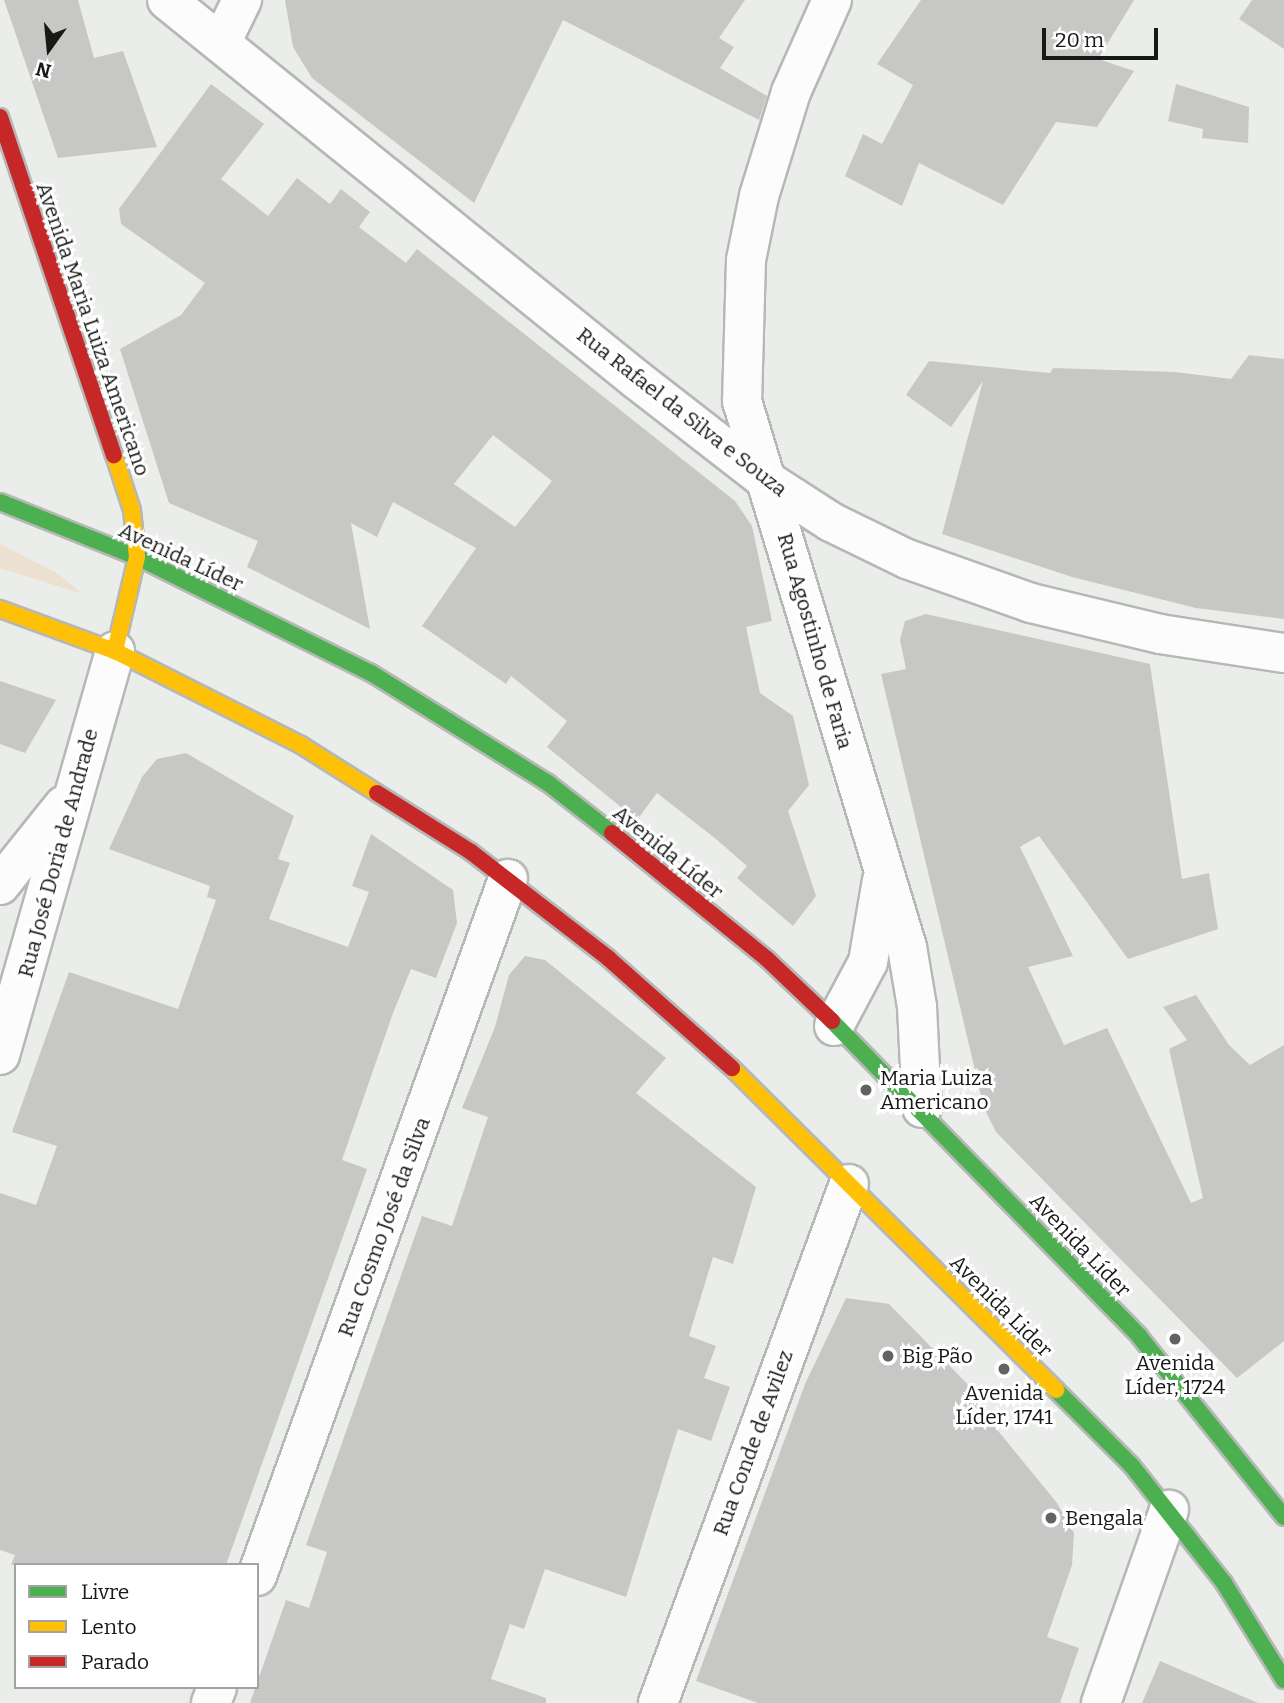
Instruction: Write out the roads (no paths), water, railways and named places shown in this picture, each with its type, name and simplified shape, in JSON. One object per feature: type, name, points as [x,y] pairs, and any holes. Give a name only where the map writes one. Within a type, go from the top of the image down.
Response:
[{"type":"main road","name":"Avenida Maria Luiza Americano","points":[[0,117],[132,510],[137,557],[115,651]]},
{"type":"main road","name":"Avenida Líder","points":[[0,502],[137,557],[371,673],[548,783],[767,959],[922,1108],[1191,1398],[1284,1517]]},
{"type":"main road","points":[[0,609],[115,651],[301,745],[508,878]]},
{"type":"main road","name":"Avenida Lider","points":[[508,878],[650,995],[760,1093],[1132,1466],[1224,1583],[1284,1680]]},
{"type":"street","name":"Rua Rafael da Silva e Souza","points":[[167,0],[222,41],[766,480],[831,522],[907,559],[1031,603],[1160,635],[1284,653]]},
{"type":"street","points":[[222,41],[242,0]]},
{"type":"street","name":"Rua Agostinho de Faria","points":[[832,0],[791,92],[746,260],[742,401],[796,566],[883,878],[907,947],[918,1007],[922,1108]]},
{"type":"street","name":"Rua José Doria de Andrade","points":[[0,1055],[7,1015],[115,651]]},
{"type":"street","points":[[0,886],[74,793]]},
{"type":"street","name":"Rua Cosmo José da Silva","points":[[259,1570],[508,878]]},
{"type":"street","name":"Rua Agostinho de Faria","points":[[834,1026],[868,962],[883,878]]},
{"type":"street","name":"Rua Conde de Avilez","points":[[658,1703],[849,1184]]},
{"type":"street","points":[[1101,1703],[1169,1510]]},
{"type":"place","name":"Maria Luiza Americano","points":[[866,1090]]},
{"type":"place","name":"Avenida Líder, 1724","points":[[1175,1339]]},
{"type":"place","name":"Big Pão","points":[[888,1356]]},
{"type":"place","name":"Avenida Líder, 1741","points":[[1004,1369]]},
{"type":"place","name":"Bengala","points":[[1051,1518]]}]
